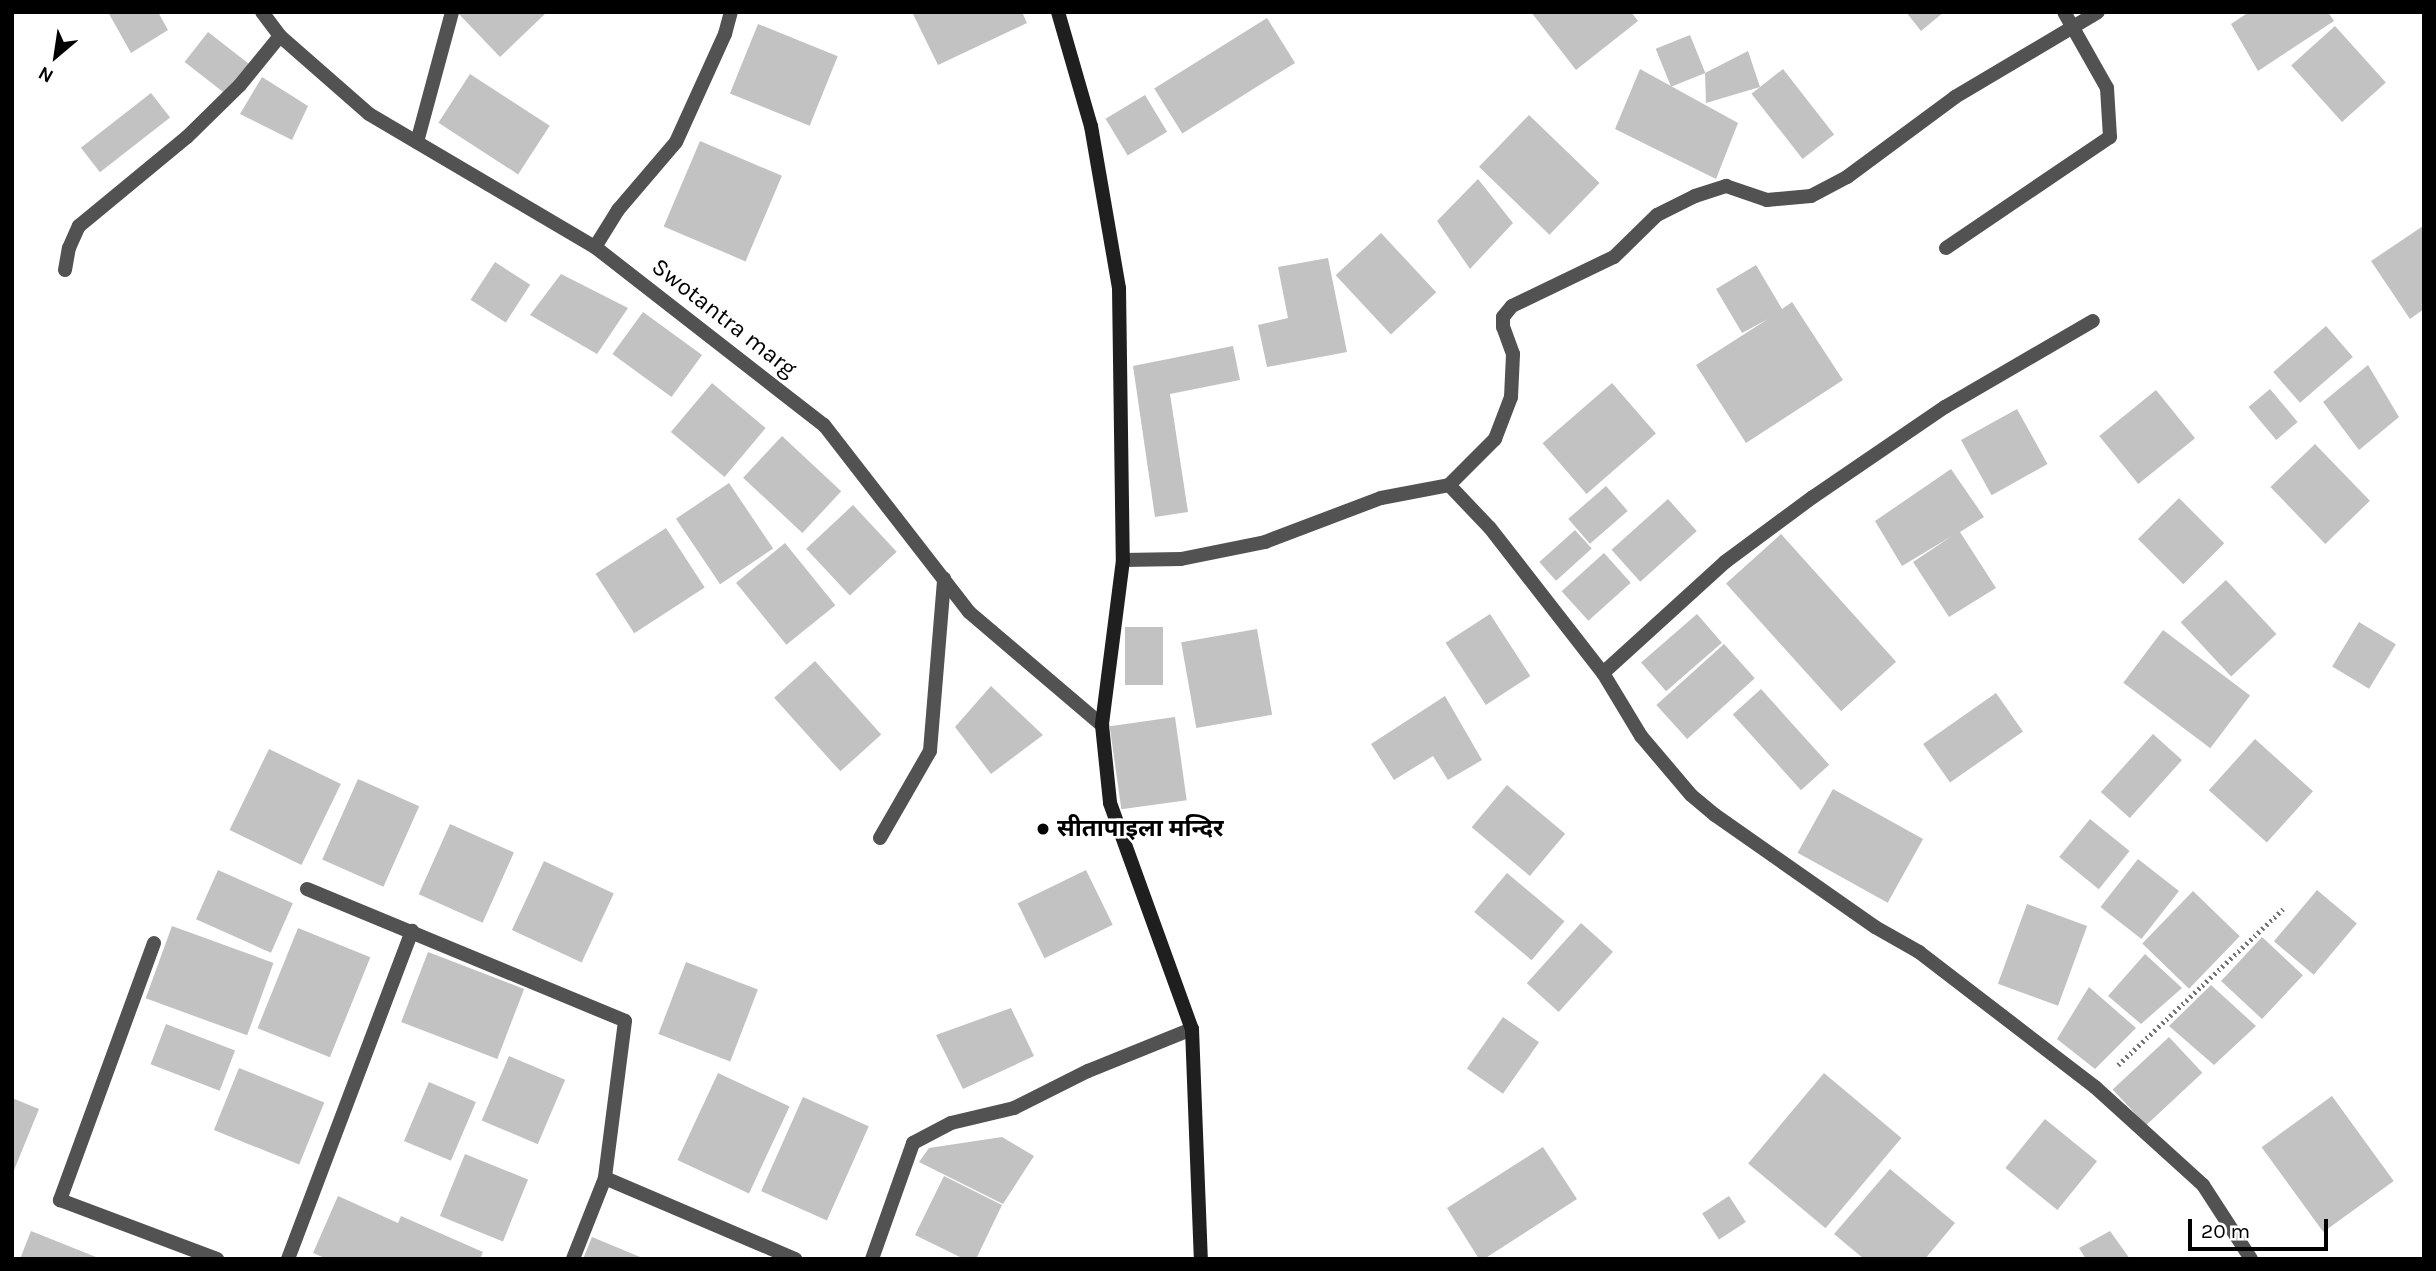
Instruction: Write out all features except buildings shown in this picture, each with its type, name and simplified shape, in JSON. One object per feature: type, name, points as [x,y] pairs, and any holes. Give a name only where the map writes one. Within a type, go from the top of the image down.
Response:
[{"type":"main road","points":[[1058,12],[1091,126],[1119,288],[1123,560],[1102,726],[1110,803],[1192,1030],[1201,1259]]},
{"type":"street","name":"Swotantra marg","points":[[262,12],[281,36],[369,114],[595,247],[824,425],[969,612],[1102,726]]},
{"type":"street","points":[[417,142],[452,12]]},
{"type":"street","points":[[595,247],[618,210],[676,142],[725,34],[731,12]]},
{"type":"street","points":[[1946,248],[2110,136],[2107,88],[2064,12]]},
{"type":"street","points":[[1123,560],[1181,559],[1265,542],[1381,498],[1448,485],[1494,439],[1511,397],[1513,354],[1503,327],[1503,317],[1512,306],[1614,257],[1657,215],[1695,196],[1726,186],[1767,200],[1811,196],[1847,177],[1955,97],[2072,25],[2098,12]]},
{"type":"street","points":[[65,270],[69,248],[79,226],[187,137],[240,85],[281,36]]},
{"type":"street","points":[[1602,673],[1725,562],[1813,497],[1945,407],[2094,321]]},
{"type":"street","points":[[1448,485],[1490,528],[1602,673],[1641,736],[1691,795],[1715,815],[1875,927],[1919,952],[2095,1087],[2203,1185],[2251,1259]]},
{"type":"street","points":[[880,838],[930,751],[944,579]]},
{"type":"street","points":[[307,889],[625,1021],[605,1178],[573,1259]]},
{"type":"street","points":[[288,1259],[412,931]]},
{"type":"street","points":[[155,943],[60,1200],[217,1259]]},
{"type":"street","points":[[872,1259],[913,1143],[951,1123],[1014,1108],[1088,1071],[1192,1030]]},
{"type":"street","points":[[605,1178],[795,1259]]},
{"type":"path","points":[[2095,1087],[2283,909]]},
{"type":"place","name":"सीतापाइला मन्दिर","points":[[1043,829]]}]
